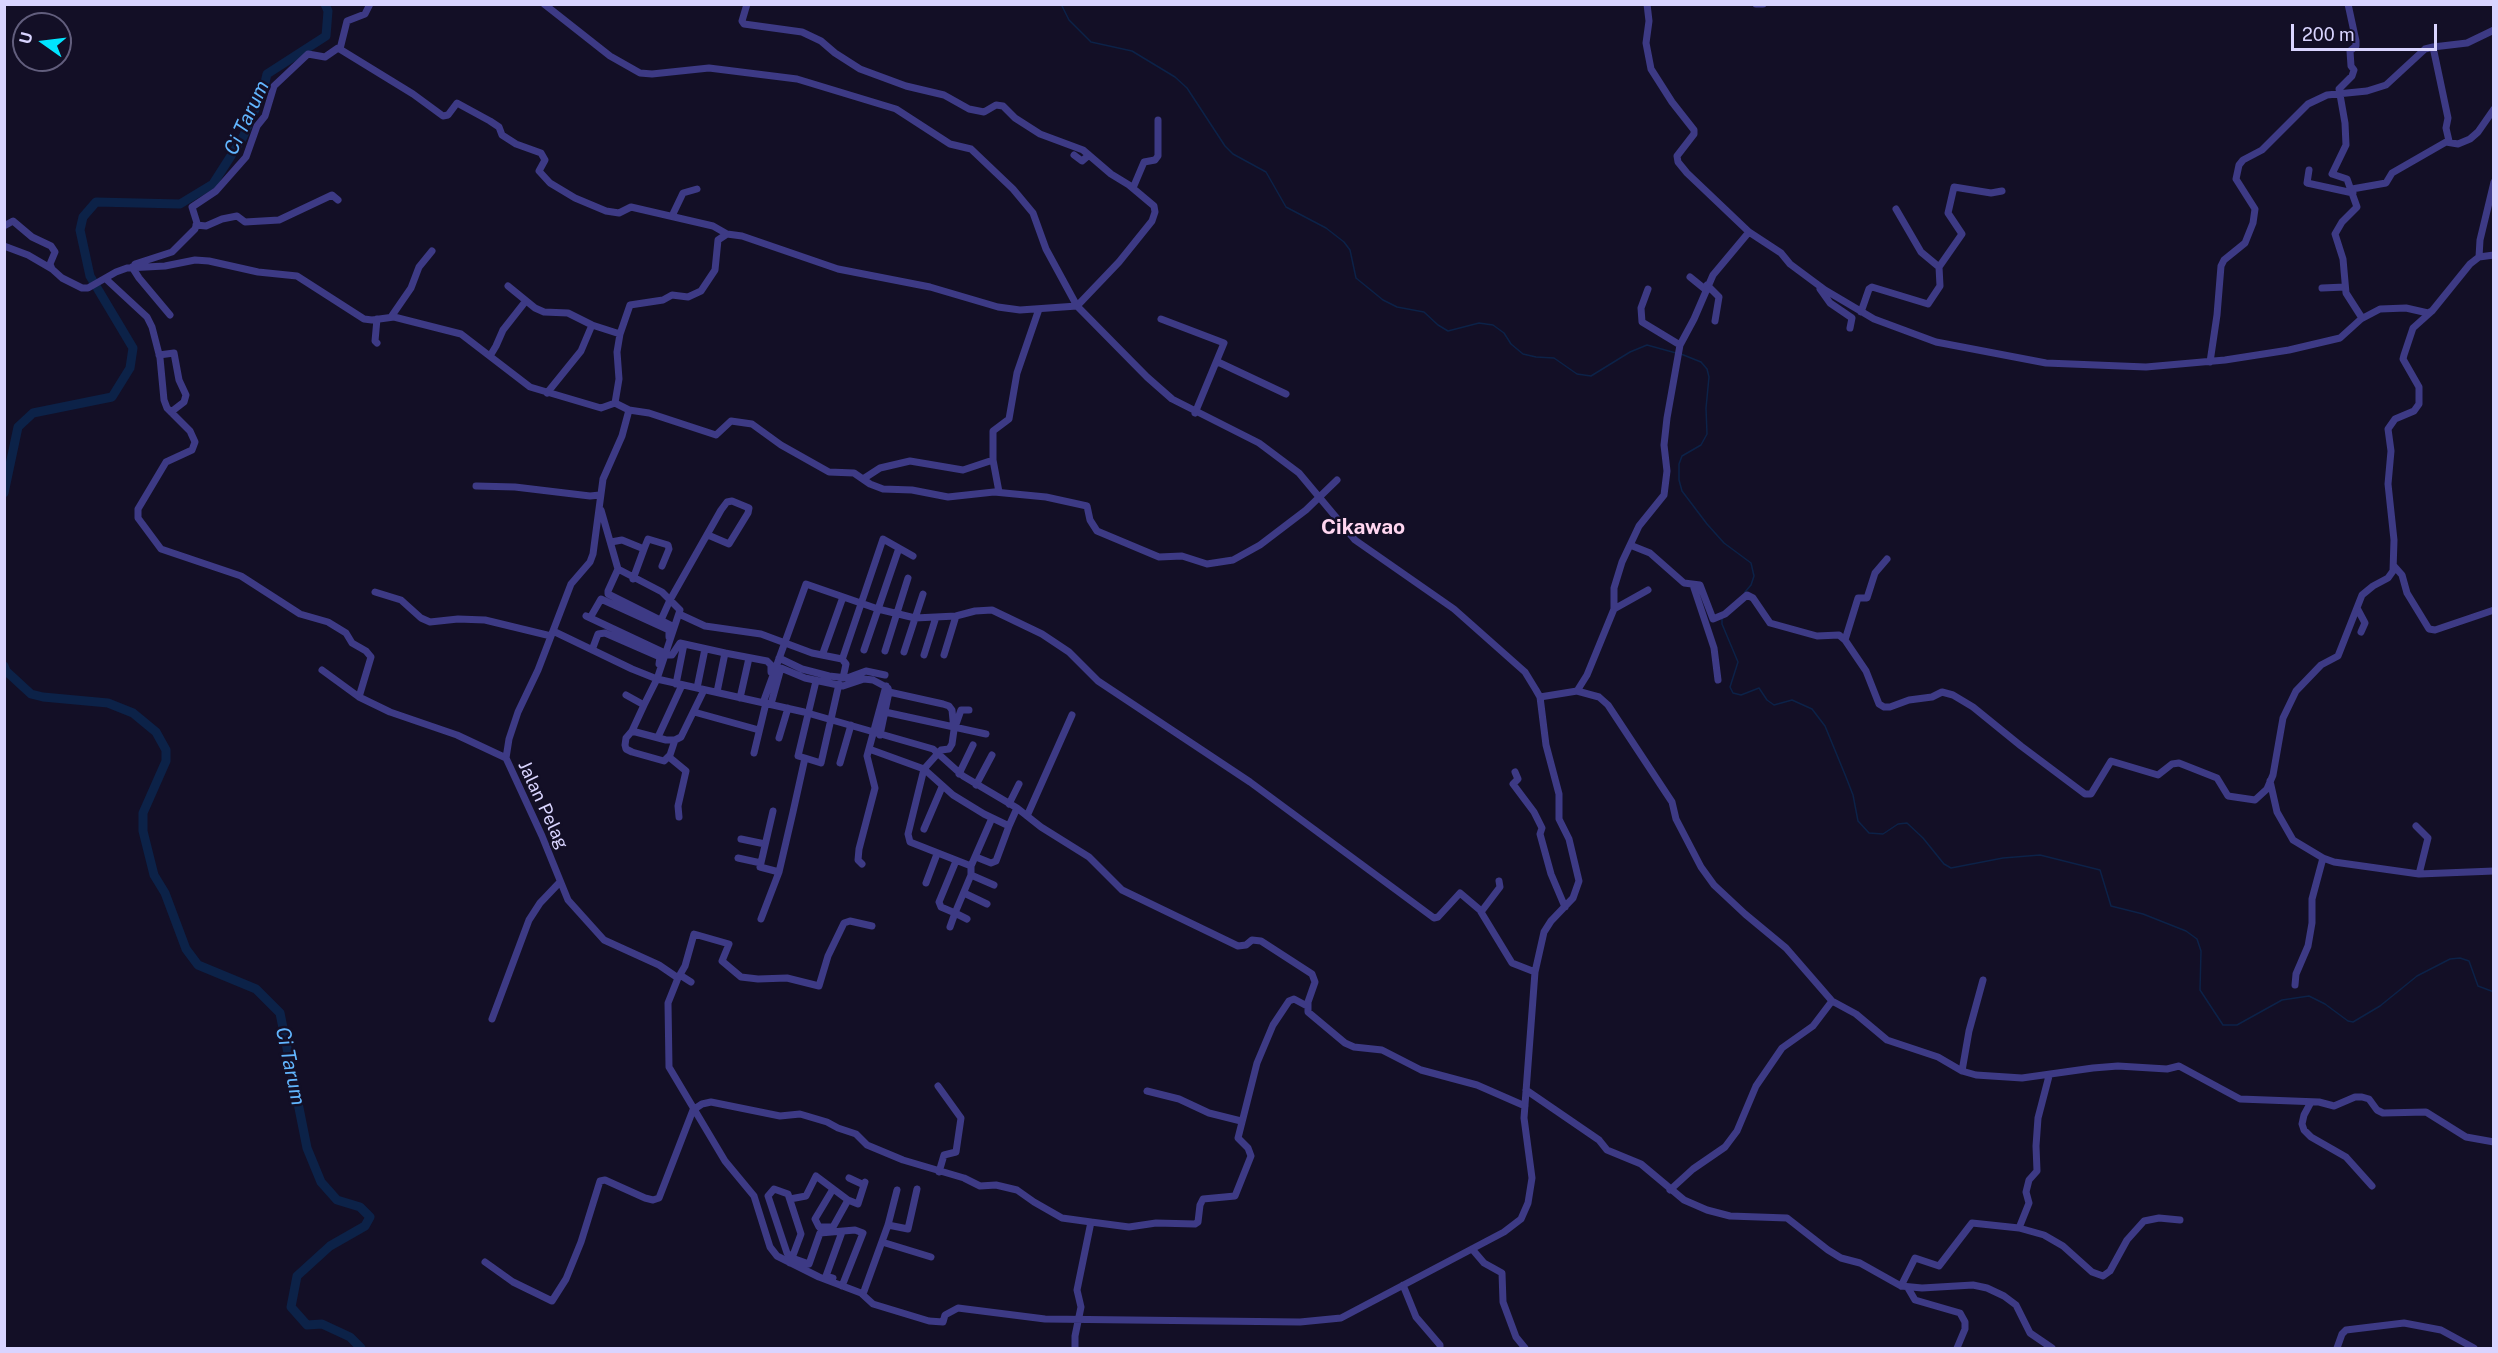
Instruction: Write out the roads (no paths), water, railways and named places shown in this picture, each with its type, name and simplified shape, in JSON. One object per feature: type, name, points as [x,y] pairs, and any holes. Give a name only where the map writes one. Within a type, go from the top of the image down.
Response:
[{"type":"street","points":[[340,49],[347,20],[365,14],[370,4]]},
{"type":"street","points":[[544,4],[602,50],[640,73],[652,74],[709,68],[797,79],[896,109],[950,144],[971,149],[1013,189],[1033,213],[1046,249],[1077,306],[1147,377],[1172,399],[1195,413],[1265,447],[1299,473],[1355,540],[1454,609],[1529,676],[1539,697],[1546,745],[1559,794],[1559,819],[1569,839],[1579,881],[1576,894],[1544,932],[1535,972],[1524,1118],[1532,1178],[1528,1203],[1517,1223],[1376,1301],[1336,1320],[1300,1322],[1032,1318],[958,1308],[945,1315],[943,1322],[929,1321],[873,1304],[863,1294],[826,1275],[842,1232]]},
{"type":"street","points":[[196,225],[192,207],[216,191],[246,157],[257,126],[264,117],[272,88],[308,54],[325,57],[334,49],[340,49],[443,116],[448,115],[458,103],[498,125],[502,135],[515,143],[540,152],[544,160],[539,171],[547,181],[568,195],[606,211],[620,213],[629,207],[713,226],[728,234],[742,236],[838,269],[930,287],[998,307],[1020,310],[1077,306],[1119,262],[1154,218],[1154,206],[1089,155],[1074,145],[1040,134],[1001,106],[996,105],[984,112],[959,105],[944,95],[906,86],[860,69],[821,41],[802,32],[744,24],[741,22],[747,4]]},
{"type":"street","points":[[1647,4],[1649,21],[1646,43],[1651,69],[1672,102],[1694,130],[1679,152],[1678,162],[1699,186],[1749,232],[1766,241],[1790,264],[1818,284],[1861,312],[1936,342],[2046,363],[2146,367],[2210,362],[2289,350],[2340,338],[2372,311],[2388,307],[2432,311]]},
{"type":"street","points":[[1756,4],[1763,4]]},
{"type":"street","points":[[2348,4],[2356,41],[2356,46],[2350,51],[2351,66],[2354,70],[2352,76],[2339,87],[2346,145],[2332,174],[2348,179],[2353,191],[2356,208],[2342,222],[2335,234],[2343,259],[2348,297],[2362,318]]},
{"type":"street","points":[[2210,362],[2221,266],[2224,260],[2245,243],[2255,209],[2236,179],[2239,165],[2262,150],[2308,104],[2326,95],[2367,91],[2386,85],[2425,49],[2454,46],[2472,41],[2493,30]]},
{"type":"street","points":[[2433,47],[2448,118],[2446,128],[2449,141]]},
{"type":"street","points":[[2308,170],[2307,183],[2353,191],[2388,182],[2392,173],[2449,141],[2458,144],[2470,139],[2478,132],[2493,109]]},
{"type":"street","points":[[1133,188],[1144,162],[1155,160],[1158,156],[1158,120]]},
{"type":"street","points":[[1074,155],[1082,161],[1089,155]]},
{"type":"street","points":[[2479,257],[2480,240],[2493,182]]},
{"type":"street","points":[[1861,312],[1869,289],[1872,287],[1928,304],[1940,286],[1939,267],[1962,234],[1948,213],[1954,187],[1962,186],[1991,193],[2002,191]]},
{"type":"street","points":[[672,216],[684,193],[697,189]]},
{"type":"street","points":[[196,225],[206,226],[237,216],[245,222],[279,220],[332,195],[338,200]]},
{"type":"street","points":[[1896,209],[1921,252],[1939,267]]},
{"type":"street","points":[[4,226],[11,221],[16,222],[32,237],[52,247],[55,252],[50,264],[52,269]]},
{"type":"street","points":[[4,246],[28,255],[75,286],[88,288],[116,272],[176,250],[196,225]]},
{"type":"street","points":[[1577,691],[1587,675],[1614,609],[1617,574],[1639,526],[1664,495],[1667,471],[1664,445],[1666,418],[1680,345],[1694,319],[1706,287],[1726,258],[1749,232]]},
{"type":"street","points":[[615,402],[619,379],[617,352],[620,334],[630,305],[663,300],[672,295],[688,297],[701,291],[715,270],[718,240],[728,234]]},
{"type":"street","points":[[391,317],[411,288],[419,267],[432,251]]},
{"type":"street","points":[[1630,545],[1650,553],[1684,583],[1700,585],[1711,617],[1715,619],[1725,614],[1747,595],[1753,597],[1770,623],[1817,636],[1839,635],[1845,640],[1866,672],[1879,704],[1884,707],[1942,692],[1953,695],[1973,706],[2085,794],[2091,794],[2110,762],[2114,761],[2158,775],[2172,764],[2185,764],[2217,778],[2228,796],[2251,800],[2259,798],[2276,766],[2277,746],[2288,706],[2306,679],[2321,664],[2338,656],[2362,595],[2388,578],[2394,566],[2394,540],[2388,484],[2391,451],[2388,429],[2395,419],[2414,411],[2419,404],[2419,387],[2403,359],[2413,328],[2432,311],[2470,264],[2479,257],[2493,255]]},
{"type":"street","points":[[130,268],[165,266],[202,260],[258,272],[294,275],[304,279],[364,319],[391,317],[461,334],[526,384],[547,393],[601,408],[615,402]]},
{"type":"street","points":[[130,268],[170,315]]},
{"type":"street","points":[[1690,277],[1719,297],[1715,321]]},
{"type":"street","points":[[105,280],[129,302],[143,311],[152,327],[163,371],[164,400],[171,412],[195,439],[192,450],[166,462],[138,509],[138,518],[161,549],[241,576],[300,614],[328,622],[346,633],[352,643],[366,651],[370,657],[359,698]]},
{"type":"street","points":[[1818,284],[1830,303],[1851,317],[1850,328]]},
{"type":"street","points":[[508,286],[525,302],[544,312],[568,313],[592,325],[620,334]]},
{"type":"street","points":[[2322,288],[2345,287]]},
{"type":"street","points":[[1648,289],[1641,308],[1642,322],[1680,345]]},
{"type":"street","points":[[490,356],[503,330],[525,302]]},
{"type":"street","points":[[999,492],[993,460],[993,431],[1010,419],[1017,373],[1039,309]]},
{"type":"street","points":[[377,319],[375,341],[377,343]]},
{"type":"street","points":[[1161,319],[1224,343],[1195,413]]},
{"type":"street","points":[[547,393],[581,351],[592,325]]},
{"type":"street","points":[[159,355],[174,353],[179,380],[186,395],[184,402],[171,412]]},
{"type":"street","points":[[1218,362],[1286,394]]},
{"type":"street","points":[[615,402],[628,410],[649,413],[716,435],[731,421],[750,424],[781,445],[829,472],[854,473],[883,489],[912,490],[948,497],[980,492],[999,492],[1046,497],[1087,506],[1090,520],[1097,531],[1159,556],[1182,556],[1207,564],[1233,560],[1260,545],[1306,510],[1337,480]]},
{"type":"street","name":"Jalan Pelag","points":[[628,410],[626,425],[608,465],[600,495],[590,562],[571,584],[518,712],[508,739],[506,758],[568,900],[604,940],[691,982]]},
{"type":"street","points":[[863,479],[880,468],[910,461],[963,470],[993,460]]},
{"type":"street","points":[[476,486],[537,488],[590,496],[600,495]]},
{"type":"street","points":[[661,620],[670,600],[727,502],[732,501],[748,507],[747,515],[729,544],[708,535]]},
{"type":"street","points":[[600,507],[618,569],[608,594],[674,627]]},
{"type":"street","points":[[747,515],[754,520]]},
{"type":"street","points":[[633,579],[648,539],[668,545],[669,549],[663,566]]},
{"type":"street","points":[[843,657],[883,539],[913,556]]},
{"type":"street","points":[[611,542],[622,540],[644,549]]},
{"type":"street","points":[[864,650],[899,548]]},
{"type":"street","points":[[1845,640],[1859,598],[1867,598],[1875,573],[1887,559]]},
{"type":"street","points":[[2394,566],[2402,575],[2407,593],[2430,629],[2435,630],[2493,610]]},
{"type":"street","points":[[618,569],[633,579],[662,592],[679,607],[679,614],[664,652]]},
{"type":"street","points":[[885,651],[908,578]]},
{"type":"street","points":[[767,704],[771,680],[806,584],[878,609],[915,618],[956,616],[975,610],[992,610],[1042,634],[1069,652],[1098,681],[1250,782],[1434,918],[1438,917],[1460,893],[1480,910],[1512,963],[1535,972]]},
{"type":"street","points":[[1693,585],[1714,648],[1718,680]]},
{"type":"street","points":[[1614,609],[1648,590]]},
{"type":"street","points":[[375,592],[401,600],[421,618],[430,622],[458,619],[484,620],[552,633],[656,678],[831,719],[928,748],[939,754],[959,774],[1017,808],[1092,859],[1122,890],[1238,946],[1246,945],[1252,940],[1261,941],[1312,974],[1315,980],[1306,1006],[1308,1012],[1349,1045],[1382,1050],[1421,1070],[1477,1085],[1525,1107]]},
{"type":"street","points":[[904,652],[923,594]]},
{"type":"street","points":[[823,653],[843,597]]},
{"type":"street","points":[[705,649],[700,689],[694,712],[685,732],[675,740],[669,757],[664,761],[626,749],[626,738],[656,678],[664,652],[669,630],[606,600],[598,599],[588,617],[664,652],[672,655],[679,644],[684,644],[763,659],[770,663],[771,680]]},
{"type":"street","points":[[2357,608],[2365,623],[2361,632]]},
{"type":"street","points":[[679,614],[705,626],[761,634],[812,653],[844,660],[846,664],[821,763],[798,756],[816,681]]},
{"type":"street","points":[[944,655],[956,616]]},
{"type":"street","points":[[924,655],[936,617]]},
{"type":"street","points":[[592,650],[598,634],[605,633],[660,657],[656,678]]},
{"type":"street","points":[[658,737],[679,684],[684,644]]},
{"type":"street","points":[[717,692],[725,653]]},
{"type":"street","points":[[740,698],[749,658]]},
{"type":"street","points":[[779,658],[841,681],[848,686],[867,679],[887,689],[949,706],[954,727]]},
{"type":"street","points":[[754,753],[767,704],[781,668],[816,681],[841,681],[866,671],[885,675]]},
{"type":"street","points":[[322,670],[359,698],[390,712],[457,735],[506,758]]},
{"type":"street","points":[[862,864],[858,860],[859,849],[875,788],[867,762],[869,749],[885,712],[887,689]]},
{"type":"street","points":[[877,734],[887,689]]},
{"type":"street","points":[[1539,697],[1577,691],[1599,697],[1608,705],[1672,802],[1676,819],[1701,867],[1714,885],[1745,915],[1786,948],[1832,1001],[1856,1014],[1887,1040],[1938,1057],[1962,1071],[1977,1076],[2010,1078],[2049,1076],[2118,1066],[2167,1069],[2179,1066],[2236,1098],[2311,1102],[2334,1106],[2355,1097],[2362,1097],[2369,1099],[2377,1110],[2383,1113],[2426,1112],[2466,1137],[2493,1142]]},
{"type":"street","points":[[626,695],[644,705]]},
{"type":"street","points":[[779,738],[788,708]]},
{"type":"street","points":[[969,710],[961,710],[954,727],[951,747],[942,749],[924,770],[908,834],[912,844],[971,866]]},
{"type":"street","points":[[694,712],[759,730]]},
{"type":"street","points":[[885,712],[986,734]]},
{"type":"street","points":[[1027,816],[1072,715]]},
{"type":"street","points":[[840,763],[850,725]]},
{"type":"street","points":[[632,730],[675,740]]},
{"type":"street","points":[[959,774],[973,745]]},
{"type":"street","points":[[869,749],[924,770],[942,787],[1009,826]]},
{"type":"street","points":[[976,785],[992,755]]},
{"type":"street","points":[[669,757],[686,771],[678,806],[679,817]]},
{"type":"street","points":[[761,919],[779,872],[805,758]]},
{"type":"street","points":[[1515,772],[1518,779],[1513,784],[1542,828],[1540,834],[1551,874],[1565,907]]},
{"type":"street","points":[[2270,781],[2277,812],[2293,840],[2323,858],[2334,862],[2419,874],[2493,871]]},
{"type":"street","points":[[1009,804],[1019,784]]},
{"type":"street","points":[[924,829],[942,787]]},
{"type":"street","points":[[976,857],[991,863],[996,861],[1017,808]]},
{"type":"street","points":[[773,811],[760,867],[779,872]]},
{"type":"street","points":[[950,927],[971,875],[971,866],[992,818]]},
{"type":"street","points":[[2416,826],[2428,838],[2419,874]]},
{"type":"street","points":[[741,839],[765,844]]},
{"type":"street","points":[[926,883],[938,854]]},
{"type":"street","points":[[738,858],[761,863]]},
{"type":"street","points":[[2295,985],[2296,974],[2308,946],[2312,923],[2312,899],[2323,858]]},
{"type":"street","points":[[956,861],[939,902],[941,907],[967,919]]},
{"type":"street","points":[[971,875],[994,885]]},
{"type":"street","points":[[1480,910],[1500,887],[1499,881]]},
{"type":"street","points":[[492,1019],[529,920],[540,903],[560,882]]},
{"type":"street","points":[[964,893],[987,904]]},
{"type":"street","points":[[843,1284],[774,1253],[754,1196],[725,1161],[693,1110],[668,1063],[668,1003],[685,966],[694,934],[730,945],[722,961],[741,977],[787,978],[819,986],[828,956],[844,923],[850,921],[872,926]]},
{"type":"street","points":[[1962,1071],[1969,1031],[1983,980]]},
{"type":"street","points":[[485,1262],[513,1282],[552,1301],[566,1279],[581,1242],[600,1181],[605,1180],[645,1198],[653,1200],[659,1198],[693,1110],[702,1104],[711,1102],[767,1114],[783,1116],[797,1114],[817,1118],[858,1135],[870,1146],[939,1172],[964,1178],[980,1186],[996,1185],[1017,1190],[1062,1218],[1129,1227],[1156,1223],[1198,1223],[1203,1199],[1233,1197],[1239,1191],[1251,1154],[1238,1138],[1257,1063],[1276,1019],[1291,998],[1306,1006]]},
{"type":"street","points":[[1670,1190],[1693,1169],[1725,1147],[1737,1131],[1756,1086],[1782,1048],[1813,1026],[1832,1001]]},
{"type":"street","points":[[2019,1228],[2029,1203],[2026,1192],[2029,1180],[2037,1172],[2038,1118],[2049,1076]]},
{"type":"street","points":[[938,1086],[961,1118],[956,1152],[944,1155],[939,1172]]},
{"type":"street","points":[[1526,1090],[1599,1140],[1607,1150],[1641,1164],[1684,1200],[1730,1216],[1788,1218],[1828,1250],[1841,1258],[1860,1263],[1904,1287],[1915,1300],[1960,1313],[1965,1322],[1965,1329],[1957,1348]]},
{"type":"street","points":[[1147,1091],[1179,1099],[1209,1113],[1241,1121]]},
{"type":"street","points":[[2311,1102],[2304,1115],[2304,1130],[2311,1137],[2346,1157],[2372,1186]]},
{"type":"street","points":[[790,1199],[806,1196],[816,1176],[848,1200],[858,1204],[865,1184],[849,1178]]},
{"type":"street","points":[[774,1189],[788,1194],[801,1234],[791,1261],[768,1196],[774,1189]]},
{"type":"street","points":[[833,1189],[815,1219],[819,1227],[833,1227],[848,1200]]},
{"type":"street","points":[[888,1225],[908,1229],[917,1189]]},
{"type":"street","points":[[863,1294],[888,1225],[897,1190]]},
{"type":"street","points":[[1904,1287],[1915,1258],[1939,1266],[1972,1223],[2019,1228],[2039,1233],[2057,1241],[2085,1263],[2092,1272],[2103,1276],[2110,1271],[2127,1240],[2144,1221],[2158,1218],[2180,1220]]},
{"type":"street","points":[[1075,1348],[1081,1304],[1077,1290],[1091,1222]]},
{"type":"street","points":[[791,1261],[809,1264],[820,1233],[855,1230],[863,1233],[843,1284]]},
{"type":"street","points":[[882,1242],[931,1257]]},
{"type":"street","points":[[1472,1249],[1484,1263],[1501,1270],[1503,1302],[1515,1335],[1525,1348]]},
{"type":"street","points":[[1403,1285],[1416,1317],[1440,1345],[1440,1348]]},
{"type":"street","points":[[1904,1287],[1973,1285],[1988,1288],[2016,1305],[2030,1334],[2052,1348]]},
{"type":"street","points":[[2337,1348],[2346,1330],[2404,1323],[2441,1330],[2474,1348]]},
{"type":"waterway","name":"Ci Tarum","points":[[4,493],[18,427],[33,413],[112,397],[130,368],[133,348],[90,276],[80,230],[83,217],[96,202],[180,204],[213,184],[243,137],[263,91],[267,74],[326,36],[328,11],[325,4]]},
{"type":"waterway","points":[[1061,4],[1069,20],[1091,42],[1132,51],[1175,77],[1187,88],[1225,146],[1233,154],[1266,172],[1286,207],[1326,228],[1344,242],[1350,250],[1356,278],[1383,300],[1397,307],[1424,312],[1448,331],[1479,323],[1493,325],[1504,333],[1511,344],[1523,354],[1554,358],[1577,374],[1591,376],[1630,352],[1647,345],[1676,353]]},
{"type":"waterway","points":[[1681,354],[1701,362],[1707,369],[1709,377],[1706,408],[1707,434],[1701,445],[1682,456],[1679,464],[1679,480],[1682,491],[1707,524],[1724,543],[1751,563],[1754,576],[1745,592]]},
{"type":"waterway","points":[[1722,618],[1722,624],[1738,662],[1730,687],[1733,693],[1741,695],[1759,688],[1767,700],[1774,705],[1792,700],[1812,709],[1825,726],[1846,777],[1853,795],[1858,821],[1869,833],[1883,834],[1898,824],[1907,823],[1923,838],[1944,864],[1951,868],[2003,858],[2040,855],[2100,870],[2111,906],[2143,914],[2186,931],[2197,939],[2201,951],[2200,990],[2223,1025],[2237,1025],[2282,1000],[2309,996],[2353,1022],[2380,1006],[2417,976],[2450,959],[2460,958],[2469,961],[2478,986],[2494,992]]},
{"type":"waterway","name":"Ci Tarum","points":[[4,666],[6,671],[31,694],[108,703],[133,713],[156,732],[166,750],[166,761],[143,813],[143,831],[154,875],[165,893],[186,949],[198,965],[256,989],[280,1013],[307,1148],[321,1182],[337,1200],[360,1207],[370,1217],[365,1226],[330,1246],[297,1276],[291,1307],[307,1325],[322,1324],[350,1337],[361,1348]]},
{"type":"district","name":"Cikawao","points":[[1363,528]]}]
